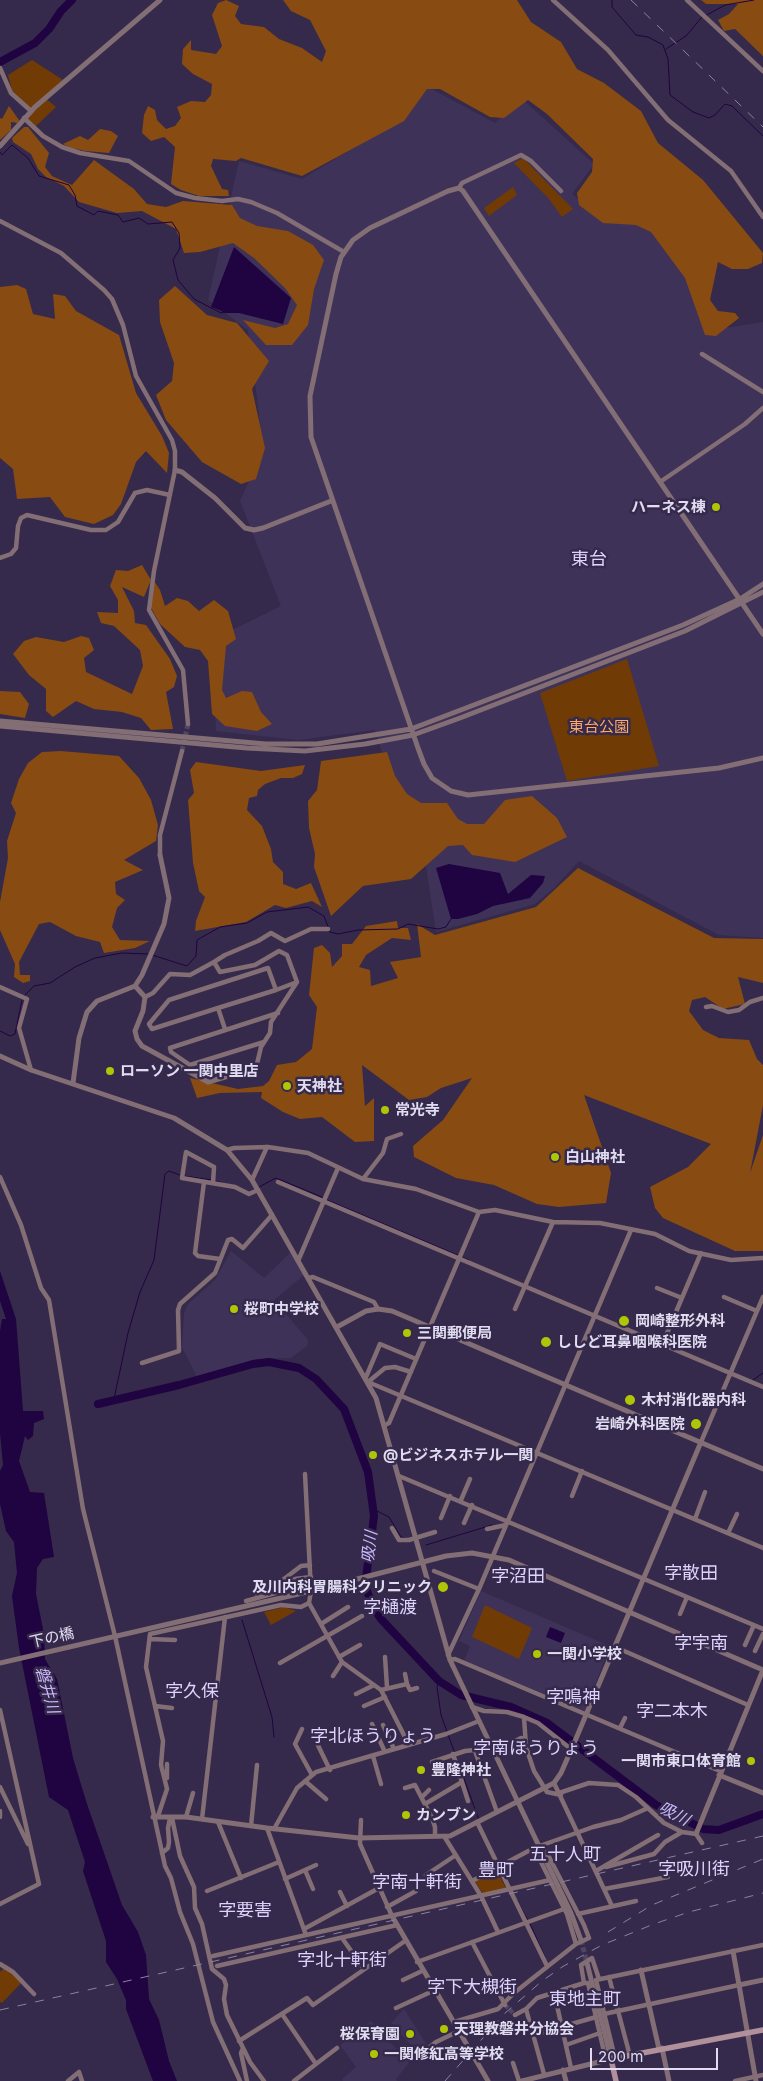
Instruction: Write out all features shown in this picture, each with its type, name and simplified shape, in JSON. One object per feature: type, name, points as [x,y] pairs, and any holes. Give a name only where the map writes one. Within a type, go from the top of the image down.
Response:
[{"type":"main road","points":[[616,2081],[611,2059],[660,2048],[763,2030]]},
{"type":"street","points":[[0,146],[31,111],[160,0]]},
{"type":"street","points":[[553,0],[608,50],[668,120],[731,171],[763,218]]},
{"type":"street","points":[[687,0],[763,71]]},
{"type":"street","points":[[0,69],[12,93],[31,111]]},
{"type":"street","points":[[24,118],[43,136],[62,147],[80,153],[129,161],[176,193],[195,198],[222,201],[238,199],[252,202],[277,213],[344,252]]},
{"type":"street","points":[[561,191],[531,161],[522,155],[462,183],[458,188],[370,228],[353,240],[344,252],[336,274],[309,408],[311,437],[331,501],[412,732],[424,764],[432,778],[451,791],[468,795],[718,768],[763,758]]},
{"type":"street","points":[[458,188],[468,199],[763,634]]},
{"type":"street","points":[[0,221],[61,253],[112,299],[123,325],[136,376],[172,440],[175,451],[175,470],[154,570],[149,610],[182,670],[188,724]]},
{"type":"street","points":[[702,354],[763,392]]},
{"type":"street","points":[[660,482],[763,408]]},
{"type":"street","points":[[759,412],[763,418]]},
{"type":"street","points":[[175,470],[182,472],[215,498],[245,528],[254,530],[331,501]]},
{"type":"street","points":[[0,558],[11,554],[16,548],[18,526],[21,518],[27,514],[91,530],[106,530],[118,522],[136,493],[147,490],[170,495]]},
{"type":"street","points":[[741,602],[763,584]]},
{"type":"street","points":[[0,726],[196,745],[304,751],[334,749],[412,732],[685,631],[763,592]]},
{"type":"street","points":[[0,721],[266,744],[317,744],[412,732]]},
{"type":"street","points":[[73,1083],[78,1038],[87,1012],[97,1001],[135,986],[142,975],[168,908],[169,898],[160,855],[160,835],[182,751]]},
{"type":"street","points":[[145,997],[153,993],[170,974],[190,976],[225,955],[258,941],[271,933],[285,941],[311,929],[328,929]]},
{"type":"street","points":[[214,962],[220,972],[250,967],[281,952],[288,956],[297,982]]},
{"type":"street","points":[[276,990],[268,968],[169,1000],[149,1024],[152,1029],[276,990],[297,982]]},
{"type":"street","points":[[145,997],[143,1011],[135,1031],[137,1039],[142,1046],[208,1082],[256,1068],[264,1042],[270,1032],[271,1022],[297,982]]},
{"type":"street","points":[[135,986],[145,997]]},
{"type":"street","points":[[0,987],[26,999],[19,1028],[31,1070]]},
{"type":"street","points":[[706,1007],[712,1006],[728,1012],[740,1010],[750,1002],[763,998]]},
{"type":"street","points":[[218,1008],[224,1029]]},
{"type":"street","points":[[264,1042],[190,1065],[171,1052],[170,1048],[278,1013]]},
{"type":"street","points":[[0,1056],[31,1070],[174,1118],[227,1150],[252,1180],[367,1380],[385,1425],[449,1658],[581,1940]]},
{"type":"street","points":[[363,1179],[383,1153],[387,1138],[401,1134]]},
{"type":"street","points":[[227,1150],[267,1147],[308,1153],[363,1179],[416,1189],[478,1212],[495,1210],[553,1222],[600,1223],[664,1237],[681,1248],[731,1260],[763,1258]]},
{"type":"street","points":[[252,1180],[267,1147]]},
{"type":"street","points":[[213,1183],[214,1167],[186,1152],[182,1178],[235,1187],[249,1194],[258,1190]]},
{"type":"street","points":[[298,1261],[338,1168]]},
{"type":"street","points":[[0,1177],[21,1225],[41,1288],[48,1300],[83,1509],[156,1817],[162,1853],[193,1944],[213,2022],[240,2081]]},
{"type":"street","points":[[204,1182],[195,1253],[198,1256],[220,1259]]},
{"type":"street","points":[[278,1182],[763,1388]]},
{"type":"street","points":[[385,1425],[389,1423],[478,1212]]},
{"type":"street","points":[[142,1363],[179,1351],[178,1310],[180,1304],[209,1280],[228,1240],[232,1239],[243,1248],[272,1215]]},
{"type":"street","points":[[515,1309],[553,1222]]},
{"type":"street","points":[[449,1658],[631,1230]]},
{"type":"street","points":[[662,1345],[700,1253]]},
{"type":"street","points":[[309,1278],[313,1277],[374,1302],[378,1309]]},
{"type":"street","points":[[657,1288],[682,1298]]},
{"type":"street","points":[[724,1297],[757,1311]]},
{"type":"street","points":[[156,1817],[186,1816],[218,1822],[359,1838],[450,1836],[542,1787],[554,1783],[561,1773],[573,1746],[763,1297]]},
{"type":"street","points":[[337,1327],[366,1312],[378,1309],[392,1311],[763,1469]]},
{"type":"street","points":[[367,1380],[380,1344],[416,1360]]},
{"type":"street","points":[[367,1380],[385,1368],[395,1367],[411,1372]]},
{"type":"street","points":[[367,1380],[763,1548]]},
{"type":"street","points":[[572,1496],[582,1471]]},
{"type":"street","points":[[156,1817],[167,1789],[161,1766],[162,1741],[146,1667],[150,1634],[281,1605],[301,1607],[308,1602],[312,1591],[305,1474]]},
{"type":"street","points":[[399,1476],[461,1500],[507,1523],[644,1578],[763,1629]]},
{"type":"street","points":[[461,1500],[470,1479]]},
{"type":"street","points":[[695,1519],[706,1492]]},
{"type":"street","points":[[441,1518],[450,1496]]},
{"type":"street","points":[[464,1523],[472,1505]]},
{"type":"street","points":[[728,1533],[737,1514]]},
{"type":"street","points":[[487,1530],[507,1523]]},
{"type":"street","points":[[392,1528],[399,1540],[416,1538],[435,1532]]},
{"type":"street","name":"下の橋","points":[[0,1663],[312,1591],[461,1553],[493,1555],[763,1670]]},
{"type":"street","points":[[257,1594],[284,1579],[301,1566],[310,1564]]},
{"type":"street","points":[[434,1571],[479,1589]]},
{"type":"street","points":[[246,1601],[279,1592],[295,1579],[311,1577]]},
{"type":"street","points":[[680,1614],[687,1596]]},
{"type":"street","points":[[308,1602],[342,1662],[381,1690],[409,1745]]},
{"type":"street","points":[[321,1624],[348,1607]]},
{"type":"street","points":[[280,1663],[362,1616]]},
{"type":"street","points":[[202,1819],[225,1617]]},
{"type":"street","points":[[745,1645],[754,1625]]},
{"type":"street","points":[[755,1652],[763,1634]]},
{"type":"street","points":[[150,1639],[175,1640]]},
{"type":"street","points":[[339,1657],[360,1645]]},
{"type":"street","points":[[615,1647],[748,1705]]},
{"type":"street","points":[[384,1657],[387,1687]]},
{"type":"street","points":[[449,1658],[456,1659],[620,1728],[763,1793]]},
{"type":"street","points":[[333,1676],[342,1662]]},
{"type":"street","points":[[696,1833],[763,1670]]},
{"type":"street","points":[[405,1674],[410,1690],[417,1688]]},
{"type":"street","points":[[381,1690],[387,1687],[407,1684]]},
{"type":"street","points":[[356,1694],[374,1685]]},
{"type":"street","points":[[364,1706],[385,1697]]},
{"type":"street","points":[[155,1706],[172,1708]]},
{"type":"street","points":[[472,1708],[484,1711],[507,1712],[524,1717],[538,1723],[573,1746]]},
{"type":"street","points":[[0,1710],[39,1884],[0,1904]]},
{"type":"street","points":[[524,1717],[529,1761],[542,1787],[547,1792],[560,1794],[590,1783],[612,1784],[625,1789],[664,1823],[682,1832],[696,1833]]},
{"type":"street","points":[[620,1728],[625,1718]]},
{"type":"street","points":[[274,1829],[298,1788],[312,1774],[330,1770],[479,1722]]},
{"type":"street","points":[[372,1724],[384,1752]]},
{"type":"street","points":[[383,1725],[394,1749]]},
{"type":"street","points":[[302,1729],[295,1744],[312,1774]]},
{"type":"street","points":[[312,1733],[330,1770]]},
{"type":"street","points":[[432,1762],[465,1751],[493,1750],[525,1738]]},
{"type":"street","points":[[475,1752],[497,1812]]},
{"type":"street","points":[[453,1754],[468,1801]]},
{"type":"street","points":[[372,1756],[381,1784]]},
{"type":"street","points":[[165,1780],[167,1764]]},
{"type":"street","points":[[251,1826],[257,1764]]},
{"type":"street","points":[[306,1781],[326,1799]]},
{"type":"street","points":[[425,1804],[462,1782]]},
{"type":"street","points":[[554,1783],[579,1832],[612,1906]]},
{"type":"street","points":[[405,1788],[415,1785],[435,1827],[435,1836]]},
{"type":"street","points":[[0,1787],[31,1850]]},
{"type":"street","points":[[422,1797],[429,1790]]},
{"type":"street","points":[[186,1816],[193,1793]]},
{"type":"street","points":[[472,1881],[539,1847],[579,1832],[621,1820],[648,1808]]},
{"type":"street","points":[[0,1811],[0,1817]]},
{"type":"street","points":[[162,1853],[168,1848],[168,1828],[171,1818]]},
{"type":"street","points":[[171,1818],[180,1856],[194,1887],[195,1908],[202,1924],[212,1970],[221,1976],[226,1985],[225,2008],[242,2048],[264,2081]]},
{"type":"street","points":[[361,1820],[359,1838],[387,1907],[405,1941],[488,2081]]},
{"type":"street","points":[[218,1822],[241,1878]]},
{"type":"street","points":[[476,1822],[508,1889],[527,1922],[547,1966]]},
{"type":"street","points":[[267,1828],[306,1935]]},
{"type":"street","points":[[596,1871],[654,1854],[665,1842],[682,1832]]},
{"type":"street","points":[[696,1833],[702,1843]]},
{"type":"street","points":[[606,1867],[658,1835]]},
{"type":"street","points":[[444,1836],[481,1896],[498,1932]]},
{"type":"street","points":[[539,1847],[538,1856],[564,1909],[576,1944]]},
{"type":"street","points":[[454,2022],[505,2004],[547,1966],[576,1944],[589,1938],[546,1851],[539,1847]]},
{"type":"street","points":[[426,1876],[456,1855]]},
{"type":"street","points":[[207,1891],[279,1862]]},
{"type":"street","points":[[286,1879],[316,1865]]},
{"type":"street","points":[[305,1870],[313,1889]]},
{"type":"street","points":[[604,1889],[668,1877]]},
{"type":"street","points":[[213,1956],[550,1880]]},
{"type":"street","points":[[304,1929],[379,1888]]},
{"type":"street","points":[[387,1907],[416,1891]]},
{"type":"street","points":[[340,1892],[347,1906]]},
{"type":"street","points":[[578,1914],[636,1901]]},
{"type":"street","points":[[418,1962],[564,1909]]},
{"type":"street","points":[[217,1966],[397,1926]]},
{"type":"street","points":[[342,1938],[364,1968]]},
{"type":"street","points":[[239,2042],[307,1998],[313,2005],[405,1941]]},
{"type":"street","points":[[472,1942],[505,2004]]},
{"type":"street","points":[[513,2063],[521,2081],[611,2059],[614,2054],[596,1980],[763,1945]]},
{"type":"street","points":[[733,1951],[755,2079]]},
{"type":"street","points":[[584,1983],[581,1965],[592,1958],[599,1979]]},
{"type":"street","points":[[0,1964],[13,1972],[34,1994]]},
{"type":"street","points":[[587,1964],[611,2059]]},
{"type":"street","points":[[404,1980],[422,1970]]},
{"type":"street","points":[[641,1970],[669,2081]]},
{"type":"street","points":[[609,1977],[630,2056]]},
{"type":"street","points":[[604,2014],[648,2003],[763,1980]]},
{"type":"street","points":[[515,2015],[526,2009],[537,1998],[588,1983],[605,2056],[611,2059]]},
{"type":"street","points":[[396,2008],[435,1990]]},
{"type":"street","points":[[554,1992],[571,2068]]},
{"type":"street","points":[[526,2009],[544,2074]]},
{"type":"street","points":[[282,2014],[316,2064]]},
{"type":"street","points":[[533,2035],[596,2017]]},
{"type":"street","points":[[419,2055],[436,2042],[459,2031]]},
{"type":"street","points":[[566,2045],[600,2034]]},
{"type":"street","points":[[242,2048],[241,2053],[246,2081]]},
{"type":"street","points":[[294,2081],[337,2048]]},
{"type":"street","points":[[563,2070],[566,2081]]},
{"type":"street","points":[[68,2081],[79,2072],[82,2081]]},
{"type":"street","points":[[735,2081],[755,2079],[763,2075]]},
{"type":"shaded area","points":[[226,0],[239,6],[235,16],[241,24],[264,27],[279,39],[302,48],[322,62],[326,51],[310,20],[291,11],[283,0],[517,0],[531,22],[561,42],[577,69],[604,83],[641,111],[658,143],[703,180],[763,253],[762,263],[748,269],[732,269],[718,262],[710,300],[718,311],[735,313],[739,318],[716,336],[705,335],[685,278],[651,232],[636,225],[603,223],[579,205],[577,193],[592,172],[593,159],[547,114],[528,100],[504,118],[490,117],[440,89],[427,89],[404,121],[302,176],[241,158],[236,161],[213,159],[211,166],[222,189],[228,190],[229,196],[199,196],[181,190],[171,184],[175,147],[164,137],[151,141],[142,133],[144,115],[148,106],[155,110],[157,120],[166,129],[175,126],[181,118],[177,107],[191,101],[205,102],[211,95],[212,84],[193,74],[182,64],[183,49],[191,40],[191,50],[216,54],[222,46],[212,15],[218,3]]},
{"type":"shaded area","points":[[701,0],[763,0],[763,56],[735,29],[724,31],[718,20],[729,14],[738,4],[706,4]]},
{"type":"shaded area","points":[[426,86],[495,123],[521,98],[594,164],[572,194],[603,219],[657,220],[685,269],[707,331],[763,322],[763,938],[719,935],[579,861],[554,888],[535,904],[436,932],[419,821],[390,778],[375,730],[298,740],[216,731],[212,640],[281,606],[240,501],[262,453],[248,330],[208,300],[239,161],[302,179],[407,116]]},
{"type":"shaded area","points":[[9,106],[19,120],[18,123],[11,122],[11,130],[0,140],[0,118],[2,119]]},
{"type":"shaded area","points":[[24,127],[28,127],[49,153],[45,167],[52,176],[72,185],[94,160],[134,189],[147,204],[166,207],[183,201],[232,205],[240,218],[257,226],[288,231],[313,245],[324,260],[314,289],[308,325],[292,345],[266,345],[243,320],[275,328],[288,324],[297,305],[285,288],[254,258],[233,243],[200,252],[184,253],[176,229],[142,211],[117,213],[79,202],[64,186],[46,177],[38,169],[31,154],[13,142],[12,138]]},
{"type":"shaded area","points":[[100,129],[111,131],[118,136],[109,153],[85,151],[63,144],[80,136],[88,140]]},
{"type":"shaded area","points":[[17,285],[26,289],[33,314],[55,319],[53,294],[65,296],[76,311],[119,335],[136,393],[162,436],[169,453],[167,473],[146,451],[136,462],[121,504],[113,515],[94,524],[65,517],[50,497],[17,499],[13,469],[0,458],[0,287]]},
{"type":"shaded area","points":[[175,286],[207,315],[237,323],[269,361],[252,389],[265,448],[256,479],[241,484],[202,462],[166,420],[156,395],[172,381],[174,363],[160,322],[159,300]]},
{"type":"shaded area","points":[[142,565],[151,580],[144,597],[122,587],[134,611],[135,623],[146,625],[170,659],[177,676],[174,687],[166,692],[173,729],[151,730],[141,718],[122,712],[94,709],[76,701],[53,717],[46,711],[46,689],[29,675],[13,654],[24,641],[36,637],[64,642],[81,636],[89,638],[94,650],[84,658],[86,672],[132,694],[143,666],[140,650],[114,626],[101,623],[97,612],[118,613],[118,600],[110,586],[116,570],[128,571]]},
{"type":"shaded area","points":[[154,581],[160,590],[165,606],[177,598],[188,601],[199,611],[214,600],[228,611],[236,639],[226,646],[222,690],[226,698],[242,691],[252,692],[261,712],[272,724],[257,731],[225,726],[212,714],[208,661],[200,650],[185,647],[160,624],[150,606]]},
{"type":"shaded area","points":[[0,691],[20,692],[29,704],[25,718],[0,714]]},
{"type":"shaded area","points":[[61,751],[119,756],[139,778],[151,800],[158,825],[156,841],[124,860],[143,870],[115,882],[116,894],[125,900],[117,908],[112,927],[120,940],[150,941],[135,948],[104,953],[100,942],[76,936],[50,922],[39,924],[19,962],[20,975],[30,975],[30,981],[23,983],[14,977],[15,964],[0,930],[0,902],[8,858],[7,841],[16,813],[11,803],[19,779],[28,763],[42,752]]},
{"type":"shaded area","points":[[387,752],[395,776],[407,794],[421,803],[447,803],[458,819],[467,824],[484,824],[505,800],[532,796],[557,818],[567,837],[515,862],[472,855],[463,845],[448,846],[411,879],[363,886],[331,916],[314,867],[315,854],[309,828],[308,801],[317,790],[321,761]]},
{"type":"shaded area","points":[[196,762],[261,771],[305,765],[302,774],[293,778],[281,778],[265,784],[258,790],[257,796],[249,798],[247,810],[262,826],[271,849],[273,862],[283,872],[283,884],[296,889],[311,883],[322,907],[312,901],[286,908],[275,905],[246,922],[195,931],[196,921],[205,897],[199,891],[193,863],[188,800],[194,793],[190,770]]},
{"type":"shaded area","points":[[578,868],[714,938],[763,939],[763,983],[738,977],[745,1004],[723,1009],[705,997],[692,1000],[689,1011],[703,1030],[719,1038],[749,1040],[757,1059],[763,1065],[763,1105],[750,1173],[763,1135],[763,1251],[735,1251],[663,1218],[655,1208],[650,1187],[688,1167],[711,1144],[584,1095],[611,1173],[606,1203],[559,1207],[537,1204],[494,1185],[456,1178],[414,1157],[413,1146],[443,1120],[472,1078],[441,1088],[427,1097],[409,1100],[362,1065],[365,1106],[374,1098],[374,1141],[355,1142],[322,1117],[300,1119],[283,1112],[261,1098],[262,1092],[220,1093],[197,1098],[190,1078],[238,1089],[263,1086],[269,1081],[277,1065],[296,1062],[312,1049],[317,1007],[309,995],[314,948],[322,945],[330,953],[332,967],[342,956],[342,944],[352,944],[366,926],[397,921],[398,928],[408,928],[411,940],[392,938],[366,955],[359,967],[370,970],[371,986],[398,978],[390,962],[421,957],[417,924],[435,935],[536,907]]},
{"type":"shaded area","name":"桜町中学校","points":[[231,1251],[264,1278],[291,1252],[304,1275],[274,1300],[308,1340],[307,1346],[291,1358],[256,1359],[197,1377],[182,1347],[184,1314],[188,1304],[215,1280]]},
{"type":"shaded area","name":"一関小学校","points":[[481,1591],[610,1646],[585,1711],[464,1661],[470,1646],[459,1641]]},
{"type":"shaded area","name":"桜保育園","points":[[404,2009],[427,2045],[418,2053],[391,2023]]},
{"type":"shaded area","name":"一関修紅高等学校","points":[[371,2021],[409,2063],[396,2079],[397,2081],[343,2081],[342,2079],[356,2067],[340,2045]]},
{"type":"green space","points":[[32,60],[63,80],[44,97],[56,107],[35,127],[26,118],[32,112],[12,90],[8,75]]},
{"type":"green space","points":[[523,158],[573,209],[562,217],[549,199],[514,163]]},
{"type":"green space","points":[[513,187],[517,195],[489,216],[484,208]]},
{"type":"green space","name":"東台公園","points":[[627,659],[659,766],[567,781],[540,693]]},
{"type":"green space","points":[[485,1605],[532,1628],[519,1659],[472,1637]]},
{"type":"green space","points":[[284,1607],[296,1611],[271,1625],[264,1612]]},
{"type":"green space","points":[[496,1869],[506,1888],[483,1894],[475,1881]]},
{"type":"green space","points":[[7,1965],[24,1980],[2,2003],[0,2002],[0,1972]]},
{"type":"water","points":[[234,247],[291,298],[283,324],[239,313],[221,313],[224,308],[222,311],[211,307]]},
{"type":"water","points":[[449,864],[500,873],[508,894],[531,875],[545,876],[543,883],[530,898],[493,906],[477,914],[451,919],[436,868]]},
{"type":"water","name":"磐井川","points":[[0,1271],[16,1319],[23,1411],[43,1411],[44,1419],[34,1423],[33,1436],[28,1440],[25,1436],[19,1461],[30,1492],[44,1493],[54,1557],[43,1559],[37,1568],[36,1594],[44,1634],[45,1659],[57,1679],[73,1758],[87,1804],[122,1905],[138,1932],[146,1955],[149,1999],[159,2020],[169,2061],[177,2081],[153,2081],[126,2009],[126,2000],[117,1979],[106,1962],[106,1941],[83,1871],[85,1862],[68,1810],[49,1797],[19,1648],[12,1596],[17,1573],[14,1542],[6,1531],[0,1504],[0,1471],[3,1465],[0,1433],[0,1331],[2,1319],[6,1319],[0,1301]]},
{"type":"water","points":[[550,1627],[565,1633],[561,1643],[546,1637]]},
{"type":"waterway","points":[[0,62],[35,43],[72,0]]},
{"type":"waterway","points":[[612,0],[612,7],[636,35],[648,37],[663,45],[668,59],[670,95],[693,112],[709,118],[715,115],[725,104],[732,106],[763,136]]},
{"type":"waterway","points":[[705,16],[725,5],[754,0]]},
{"type":"waterway","points":[[666,49],[686,36],[702,17]]},
{"type":"waterway","points":[[0,152],[2,155],[12,145],[28,158],[39,176],[69,185],[75,195],[77,206],[94,215],[98,211],[118,215],[123,222],[139,218],[148,224],[172,222],[179,233],[180,248],[173,260],[178,280],[194,299],[221,313]]},
{"type":"waterway","points":[[152,955],[187,966],[196,956],[197,940],[220,927],[247,923],[267,912],[308,907],[324,916],[330,932],[338,934],[358,930],[398,929],[408,924],[438,929],[446,927],[451,919]]},
{"type":"waterway","points":[[24,996],[34,986],[50,983],[75,967],[95,958],[122,953],[148,954]]},
{"type":"waterway","points":[[0,1031],[10,1036],[15,1034],[22,1000]]},
{"type":"waterway","points":[[114,1399],[128,1333],[140,1292],[154,1260],[165,1174],[169,1171],[180,1175]]},
{"type":"waterway","points":[[184,1176],[212,1180]]},
{"type":"waterway","points":[[259,1187],[276,1178],[324,1198]]},
{"type":"waterway","points":[[216,1181],[243,1189]]},
{"type":"waterway","points":[[327,1200],[469,1260]]},
{"type":"waterway","name":"吸川","points":[[98,1404],[179,1385],[253,1364],[269,1362],[299,1368],[316,1379],[344,1409],[368,1472],[374,1516],[365,1586],[373,1607],[381,1619],[439,1681],[461,1695],[511,1707],[547,1723],[656,1805],[703,1829],[719,1830],[763,1814]]},
{"type":"waterway","points":[[753,1380],[763,1373]]},
{"type":"waterway","points":[[373,1509],[389,1517],[401,1537],[405,1538]]},
{"type":"waterway","points":[[426,1545],[492,1525]]},
{"type":"waterway","points":[[242,1620],[272,1717],[274,1737]]},
{"type":"waterway","points":[[439,1681],[437,1687],[441,1715],[454,1751]]},
{"type":"waterway","points":[[459,1765],[479,1820]]},
{"type":"waterway","points":[[517,1900],[528,1921]]},
{"type":"waterway","points":[[530,1924],[545,1957]]},
{"type":"tunnel","points":[[182,751],[188,724]]},
{"type":"tunnel","points":[[581,1940],[587,1963]]},
{"type":"tunnel","points":[[505,2005],[515,2015]]},
{"type":"railway","points":[[631,0],[763,127]]},
{"type":"railway","points":[[0,2010],[763,1836]]},
{"type":"railway","points":[[608,1932],[652,1905],[763,1859]]},
{"type":"railway","points":[[445,2081],[504,2014],[542,1981],[562,1967],[602,1945],[654,1924],[689,1912],[763,1893]]},
{"type":"place","name":"ハーネス棟","points":[[716,507]]},
{"type":"place","name":"ローソン 一関中里店","points":[[110,1071]]},
{"type":"place","name":"天神社","points":[[287,1086]]},
{"type":"place","name":"常光寺","points":[[385,1110]]},
{"type":"place","name":"白山神社","points":[[555,1157]]},
{"type":"place","name":"桜町中学校","points":[[234,1309]]},
{"type":"place","name":"岡崎整形外科","points":[[624,1321]]},
{"type":"place","name":"三関郵便局","points":[[407,1333]]},
{"type":"place","name":"ししど耳鼻咽喉科医院","points":[[546,1342]]},
{"type":"place","name":"木村消化器内科","points":[[630,1400]]},
{"type":"place","name":"岩崎外科医院","points":[[696,1424]]},
{"type":"place","name":"@ビジネスホテル一関","points":[[373,1455]]},
{"type":"place","name":"及川内科胃腸科クリニック","points":[[443,1587]]},
{"type":"place","name":"一関小学校","points":[[537,1654]]},
{"type":"place","name":"一関市東口体育館","points":[[751,1761]]},
{"type":"place","name":"豊隆神社","points":[[421,1770]]},
{"type":"place","name":"カンブン","points":[[406,1815]]},
{"type":"place","name":"天理教磐井分協会","points":[[444,2029]]},
{"type":"place","name":"桜保育園","points":[[410,2034]]},
{"type":"place","name":"一関修紅高等学校","points":[[374,2054]]},
{"type":"district","name":"東台","points":[[589,560]]},
{"type":"district","name":"字散田","points":[[691,1574]]},
{"type":"district","name":"字沼田","points":[[518,1577]]},
{"type":"district","name":"字樋渡","points":[[390,1608]]},
{"type":"district","name":"字宇南","points":[[701,1644]]},
{"type":"district","name":"字久保","points":[[192,1692]]},
{"type":"district","name":"字鳴神","points":[[573,1698]]},
{"type":"district","name":"字二本木","points":[[672,1712]]},
{"type":"district","name":"字北ほうりょう","points":[[373,1737]]},
{"type":"district","name":"字南ほうりょう","points":[[536,1749]]},
{"type":"district","name":"五十人町","points":[[565,1855]]},
{"type":"district","name":"字吸川街","points":[[694,1870]]},
{"type":"district","name":"豊町","points":[[496,1871]]},
{"type":"district","name":"字南十軒街","points":[[417,1883]]},
{"type":"district","name":"字要害","points":[[245,1911]]},
{"type":"district","name":"字北十軒街","points":[[342,1961]]},
{"type":"district","name":"字下大槻街","points":[[472,1988]]},
{"type":"district","name":"東地主町","points":[[585,2000]]}]
